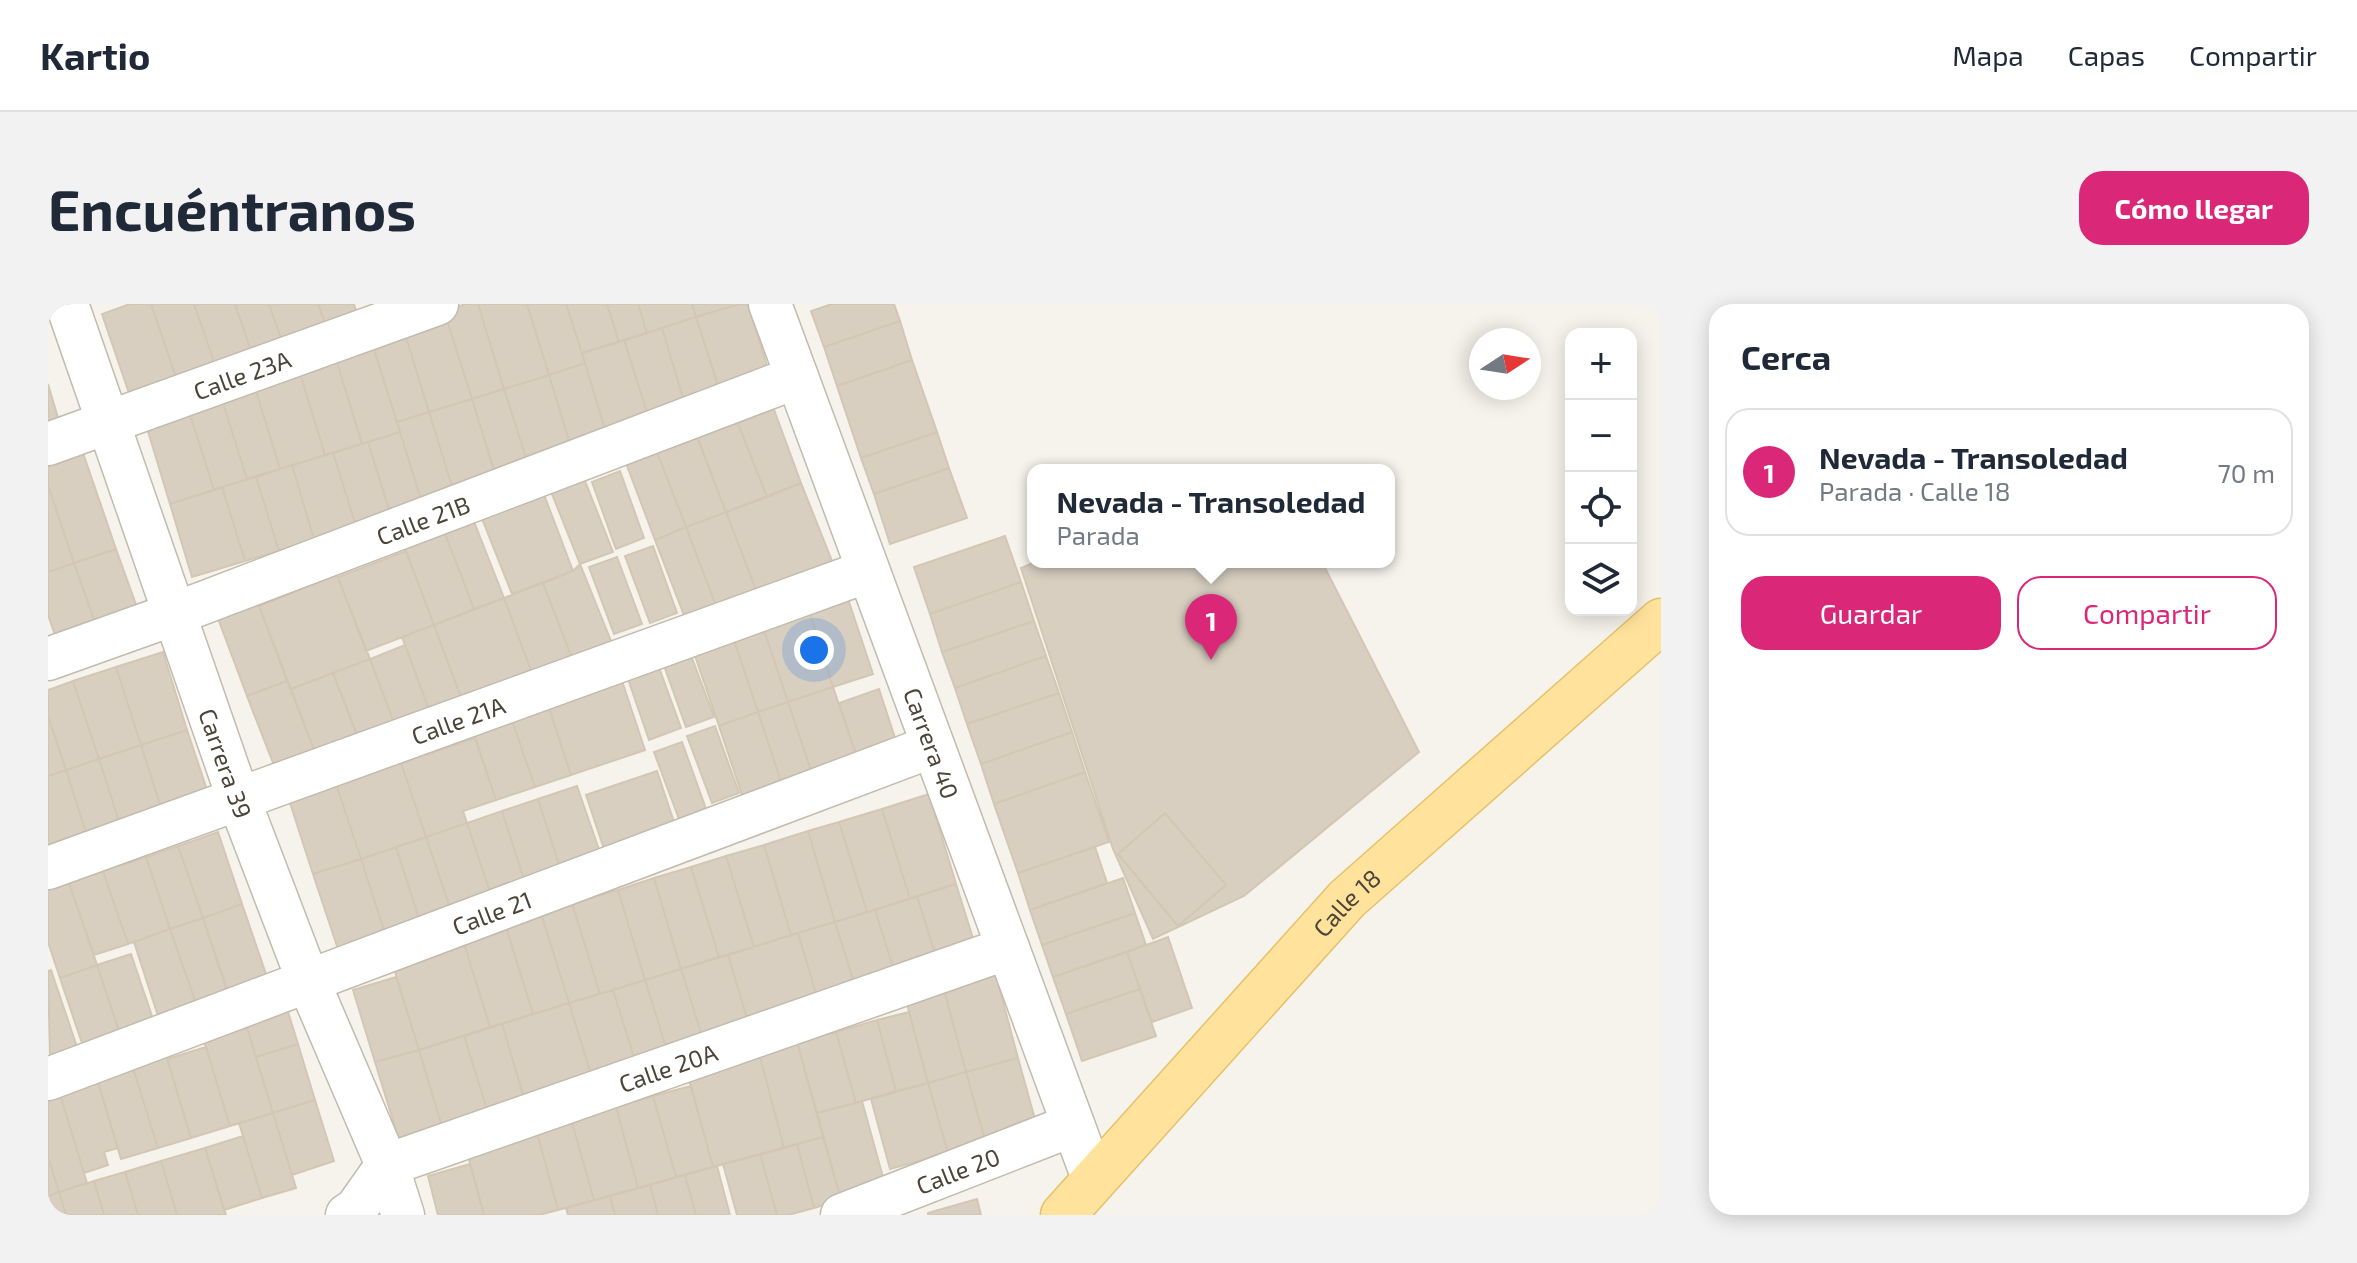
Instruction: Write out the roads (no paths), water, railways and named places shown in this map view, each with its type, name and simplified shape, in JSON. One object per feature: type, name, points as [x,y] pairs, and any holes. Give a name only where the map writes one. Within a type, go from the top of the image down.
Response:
[{"type":"main road","name":"Calle 18","points":[[1063,1215],[1347,899],[1661,621]]},
{"type":"street","name":"Carrera 39","points":[[67,304],[239,800],[309,983],[387,1165],[403,1215]]},
{"type":"street","name":"Calle 23A","points":[[48,444],[437,304]]},
{"type":"street","name":"Carrera 40","points":[[770,304],[1094,1181]]},
{"type":"street","name":"Calle 21B","points":[[48,659],[797,377]]},
{"type":"street","name":"Calle 21A","points":[[48,868],[868,571]]},
{"type":"street","name":"Calle 21","points":[[48,1079],[933,746]]},
{"type":"street","name":"Calle 20A","points":[[387,1165],[1008,948]]},
{"type":"street","name":"Calle 20","points":[[842,1215],[1073,1125]]},
{"type":"street","points":[[347,1215],[356,1209],[387,1165]]},
{"type":"place","name":"Nevada - Transoledad","points":[[1211,660]]}]
